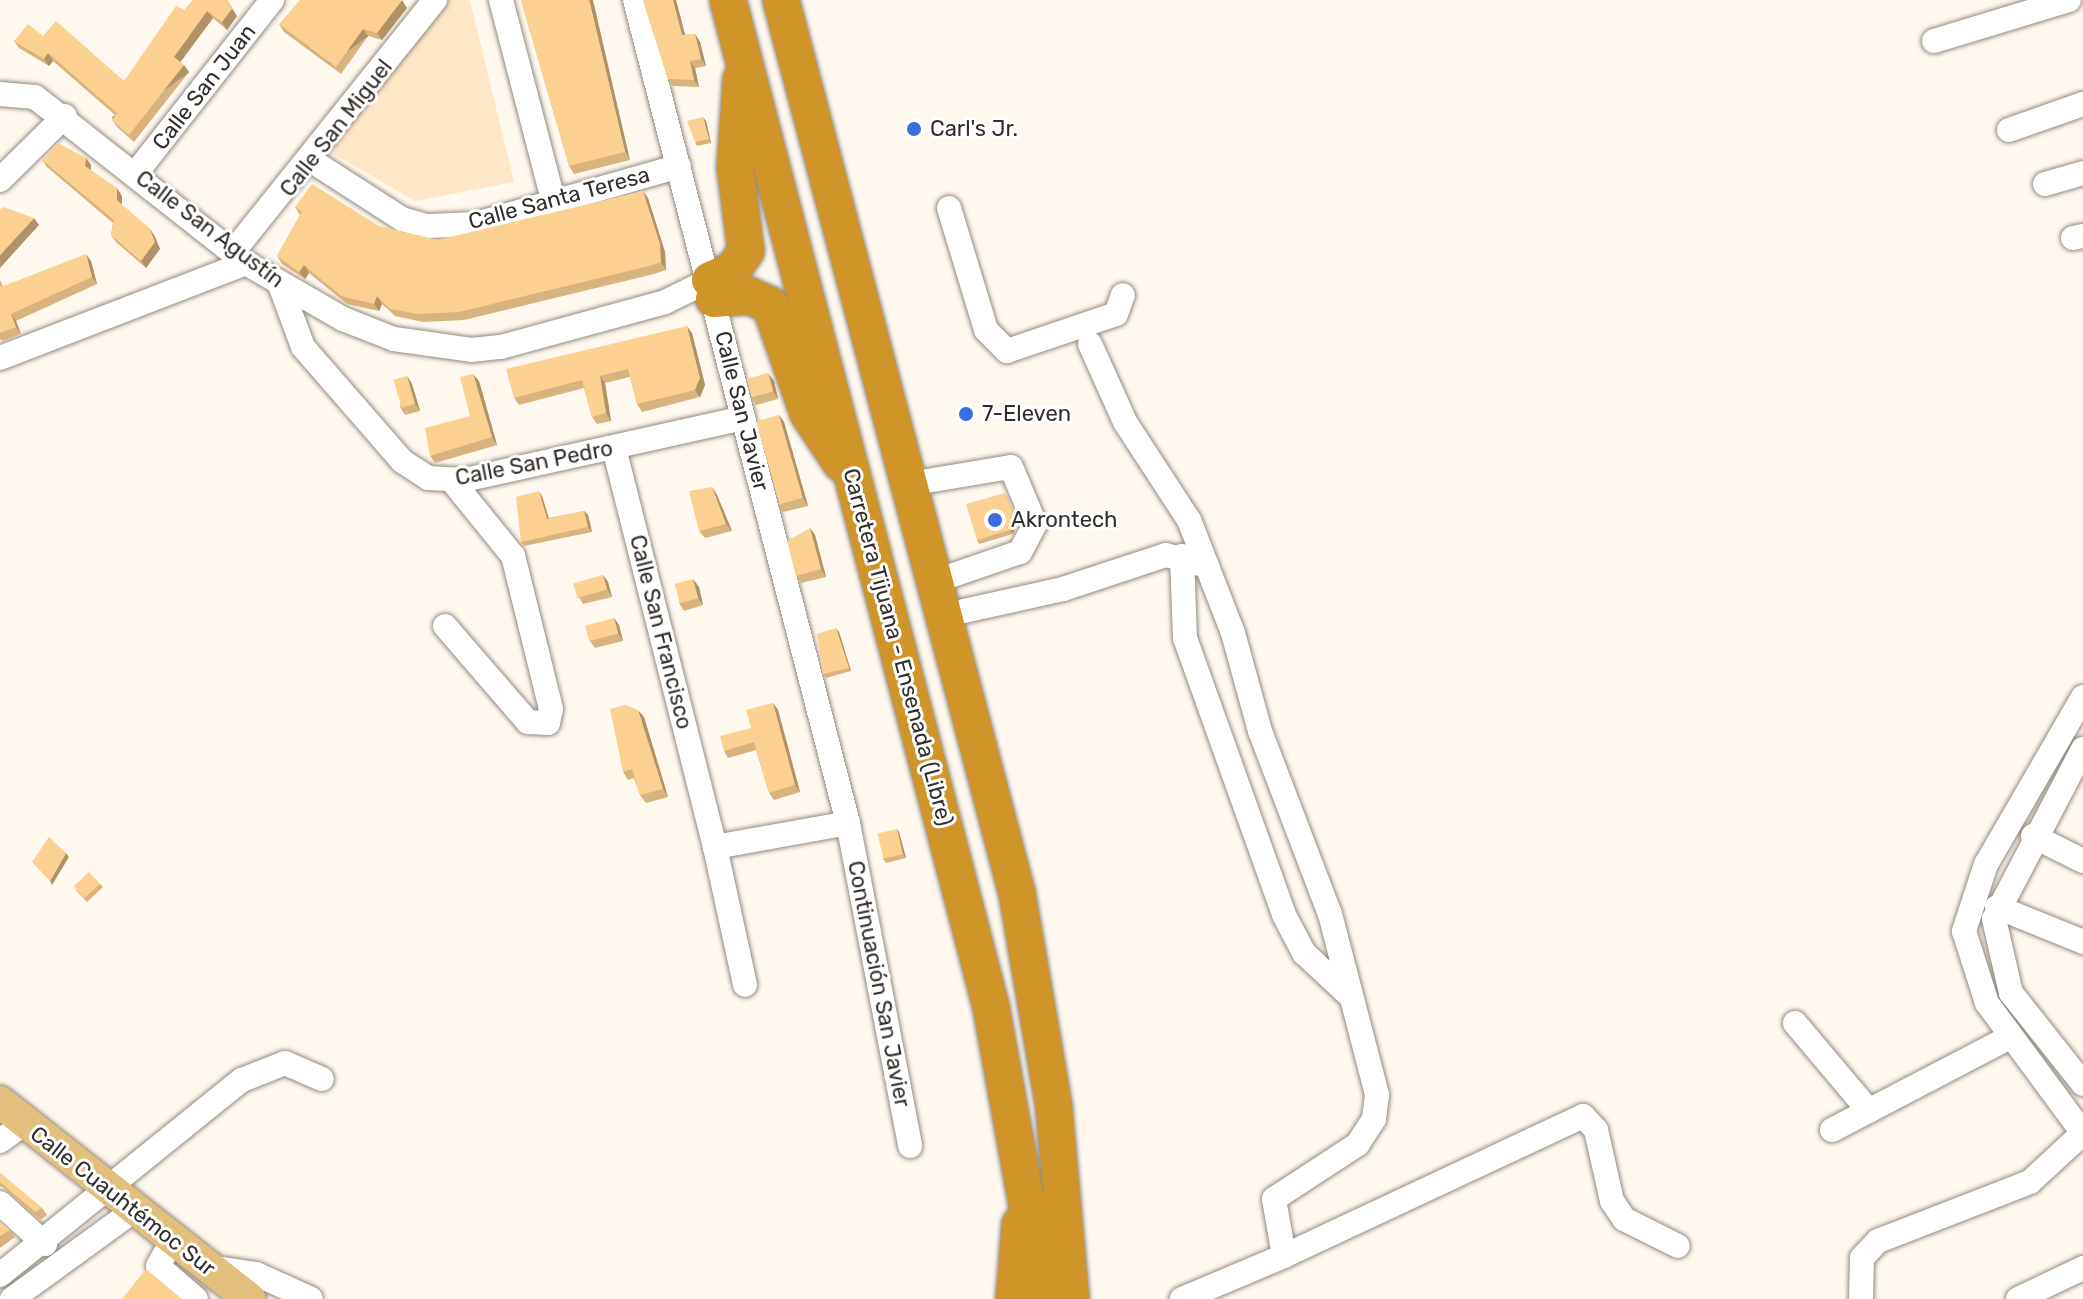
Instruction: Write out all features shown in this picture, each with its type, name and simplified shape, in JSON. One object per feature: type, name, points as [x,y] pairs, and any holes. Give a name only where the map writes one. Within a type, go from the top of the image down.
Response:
[{"type":"highway","name":"Carretera Tijuana - Ensenada (Libre)","points":[[728,0],[991,1007],[1044,1299]]},
{"type":"highway","points":[[781,0],[946,615],[1032,967],[1063,1180],[1071,1299]]},
{"type":"highway","points":[[712,290],[733,270],[746,251],[735,146],[744,58]]},
{"type":"highway","points":[[712,290],[750,296],[770,305],[822,445],[851,470]]},
{"type":"highway","points":[[1014,1299],[1024,1178]]},
{"type":"main road","name":"Calle Cuauhtémoc Sur","points":[[0,1102],[12,1133],[125,1200],[249,1299]]},
{"type":"street","name":"Calle San Juan","points":[[136,173],[272,0]]},
{"type":"street","name":"Calle San Miguel","points":[[239,257],[435,0]]},
{"type":"street","points":[[501,0],[553,200]]},
{"type":"street","name":"Calle San Javier","points":[[635,0],[848,823]]},
{"type":"street","points":[[1934,41],[2069,0]]},
{"type":"street","name":"Calle San Agustín","points":[[0,94],[35,97],[65,116],[239,257],[280,285],[394,339],[471,350],[712,290]]},
{"type":"street","points":[[2009,130],[2083,104]]},
{"type":"street","points":[[0,180],[65,116]]},
{"type":"street","name":"Calle Santa Teresa","points":[[312,161],[402,219],[427,226],[476,224],[679,166]]},
{"type":"street","points":[[2045,184],[2083,173]]},
{"type":"street","points":[[949,208],[986,330],[1007,351],[1116,314],[1123,295]]},
{"type":"street","points":[[0,358],[239,257]]},
{"type":"street","name":"Calle San Pedro","points":[[280,285],[303,347],[364,421],[417,473],[453,482],[743,418]]},
{"type":"street","points":[[1090,344],[1125,422],[1189,520],[1207,566],[1330,914],[1348,994],[1377,1095],[1374,1119],[1358,1144],[1274,1199],[1284,1256]]},
{"type":"street","name":"Calle San Francisco","points":[[614,448],[709,816],[745,985]]},
{"type":"street","points":[[909,484],[1011,467],[1035,524],[1020,552],[936,581]]},
{"type":"street","points":[[445,626],[528,722],[548,723],[551,709],[513,556],[453,482]]},
{"type":"street","points":[[946,615],[1063,589],[1148,558],[1182,556],[1207,566]]},
{"type":"street","points":[[1182,556],[1185,638],[1284,915],[1309,959],[1348,994]]},
{"type":"street","points":[[1861,1299],[1862,1258],[1878,1241],[2030,1182],[2083,1133],[2008,1038],[1974,975],[1966,910],[2083,697]]},
{"type":"street","points":[[2049,754],[2080,761],[2033,836],[1997,907],[1994,934],[2011,993],[2083,1084]]},
{"type":"street","points":[[715,847],[848,823]]},
{"type":"street","name":"Continuación San Javier","points":[[848,823],[910,1146]]},
{"type":"street","points":[[2033,836],[2083,861]]},
{"type":"street","points":[[1997,907],[2083,942]]},
{"type":"street","points":[[1795,1023],[1869,1111]]},
{"type":"street","points":[[1832,1130],[2008,1038]]},
{"type":"street","points":[[12,1299],[125,1200],[264,1068],[285,1063],[322,1079]]},
{"type":"street","points":[[1182,1299],[1284,1256],[1583,1116],[1596,1130],[1612,1201],[1624,1219],[1678,1246]]},
{"type":"street","points":[[0,1275],[45,1244],[125,1200]]},
{"type":"street","points":[[0,1203],[45,1244]]},
{"type":"street","points":[[173,1239],[158,1266],[196,1299]]},
{"type":"street","points":[[210,1267],[256,1274],[311,1299]]},
{"type":"street","points":[[2018,1299],[2083,1268]]},
{"type":"shaded area","points":[[442,0],[470,0],[514,182],[415,201],[330,152]]},
{"type":"building","points":[[193,0],[227,0],[232,9],[222,22],[207,11],[174,57],[184,65],[129,135],[112,120],[117,113],[48,53],[44,59],[14,41],[28,24],[43,36],[56,21],[124,81],[176,6],[185,10]]},
{"type":"building","points":[[300,0],[402,0],[377,33],[363,29],[336,67],[279,24]]},
{"type":"building","points":[[521,0],[589,0],[625,152],[569,166]]},
{"type":"building","points":[[643,0],[673,0],[682,35],[695,34],[701,59],[690,61],[694,80],[668,79]]},
{"type":"building","points":[[703,117],[709,139],[695,142],[687,121]]},
{"type":"building","points":[[58,143],[86,158],[85,166],[117,188],[117,200],[150,229],[155,242],[141,261],[111,235],[114,220],[42,160]]},
{"type":"building","points":[[312,184],[379,226],[437,240],[643,191],[660,244],[661,262],[459,312],[418,314],[390,309],[377,296],[374,304],[341,296],[304,265],[299,272],[277,256],[302,212],[295,207]]},
{"type":"building","points":[[3,207],[34,218],[0,255],[0,210]]},
{"type":"building","points":[[86,254],[92,277],[11,314],[16,327],[0,333],[0,284],[1,287]]},
{"type":"building","points":[[687,326],[700,378],[695,390],[637,404],[628,369],[600,376],[606,413],[592,417],[582,380],[514,398],[506,369]]},
{"type":"building","points":[[768,373],[773,391],[752,397],[747,379]]},
{"type":"building","points":[[473,374],[492,437],[430,456],[425,428],[470,416],[460,377]]},
{"type":"building","points":[[407,376],[415,404],[402,408],[394,380]]},
{"type":"building","points":[[779,415],[803,498],[780,504],[756,422]]},
{"type":"building","points":[[712,487],[726,524],[699,531],[689,491]]},
{"type":"building","points":[[539,491],[547,519],[584,511],[588,527],[521,542],[516,497]]},
{"type":"building","name":"Akrontech","points":[[1005,493],[1016,519],[1010,530],[977,540],[966,504]]},
{"type":"building","points":[[810,528],[821,569],[796,576],[787,541]]},
{"type":"building","points":[[603,575],[607,589],[577,598],[573,584]]},
{"type":"building","points":[[693,579],[698,598],[680,603],[675,584]]},
{"type":"building","points":[[614,618],[618,633],[589,641],[585,626]]},
{"type":"building","points":[[836,628],[849,668],[823,674],[817,634]]},
{"type":"building","points":[[773,703],[795,785],[769,793],[754,742],[724,751],[720,736],[751,728],[746,710]]},
{"type":"building","points":[[625,705],[638,710],[663,789],[640,795],[632,769],[623,772],[610,709]]},
{"type":"building","points":[[897,829],[903,854],[883,859],[878,833]]},
{"type":"building","points":[[49,837],[66,853],[50,881],[32,862]]},
{"type":"building","points":[[89,872],[100,884],[85,898],[74,886]]},
{"type":"building","points":[[0,1173],[42,1208],[35,1212],[0,1182]]},
{"type":"building","points":[[0,1221],[10,1230],[0,1236]]},
{"type":"building","points":[[146,1269],[182,1299],[122,1299]]},
{"type":"place","name":"Carl's Jr.","points":[[914,129]]},
{"type":"place","name":"7-Eleven","points":[[966,414]]},
{"type":"place","name":"Akrontech","points":[[995,520]]}]
